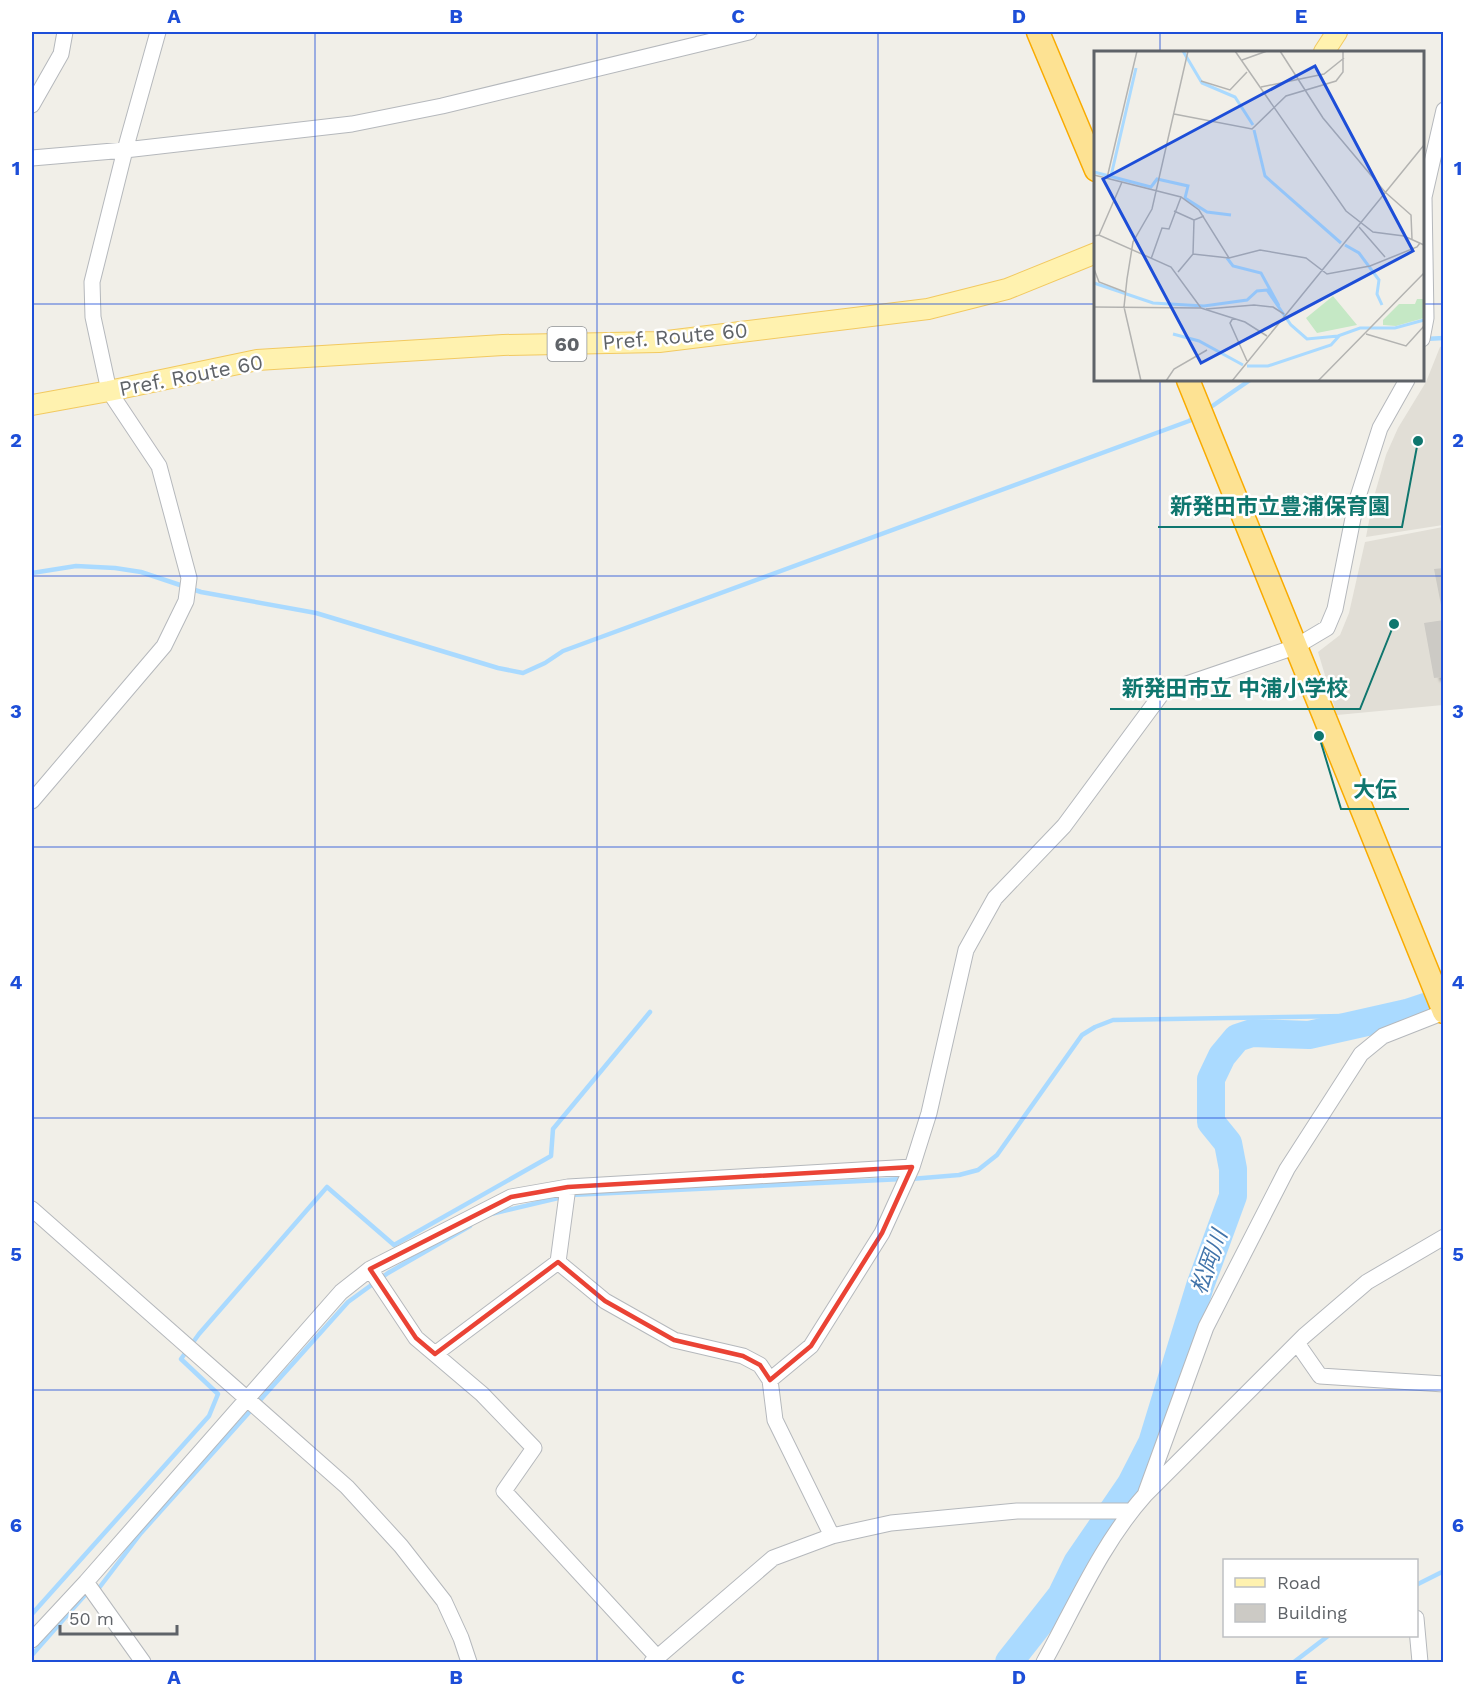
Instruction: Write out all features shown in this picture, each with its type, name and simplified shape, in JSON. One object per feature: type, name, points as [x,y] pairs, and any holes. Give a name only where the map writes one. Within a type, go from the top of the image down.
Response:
[{"type":"highway","points":[[1038,32],[1094,168]]},
{"type":"highway","points":[[1188,381],[1443,1012]]},
{"type":"main road","points":[[1325,51],[1337,32]]},
{"type":"main road","name":"Pref. Route 60","points":[[32,405],[256,360],[503,345],[659,342],[928,309],[1007,289],[1094,252]]},
{"type":"street","points":[[32,105],[61,54],[65,32]]},
{"type":"street","points":[[32,801],[165,646],[186,601],[189,578],[159,466],[109,391],[93,317],[92,282],[158,32]]},
{"type":"street","points":[[32,158],[125,150],[352,124],[442,106],[750,32]]},
{"type":"street","points":[[1424,193],[1443,110]]},
{"type":"street","points":[[1424,237],[1426,318],[1424,328]]},
{"type":"street","points":[[770,1380],[811,1346],[882,1233],[912,1167],[929,1113],[966,950],[995,898],[1064,826],[1163,692],[1295,647],[1327,628],[1335,609],[1356,503],[1380,428],[1406,381]]},
{"type":"street","points":[[1145,1495],[1206,1327],[1287,1169],[1360,1054],[1383,1036],[1443,1012]]},
{"type":"street","points":[[32,1640],[248,1400],[341,1292],[370,1269],[511,1197],[568,1187],[912,1167]]},
{"type":"street","points":[[435,1354],[558,1262],[568,1187]]},
{"type":"street","points":[[32,1209],[346,1487],[401,1546],[444,1601],[469,1662]]},
{"type":"street","points":[[1044,1662],[1112,1537],[1145,1495],[1297,1343],[1367,1282],[1443,1237]]},
{"type":"street","points":[[558,1262],[605,1301],[674,1340],[743,1356],[760,1365],[770,1380],[775,1420],[832,1536]]},
{"type":"street","points":[[370,1269],[416,1338],[482,1394],[534,1448],[504,1491],[655,1660],[773,1558],[832,1536],[891,1523],[1017,1511],[1131,1511]]},
{"type":"street","points":[[1297,1343],[1320,1376],[1443,1384]]},
{"type":"street","points":[[86,1582],[143,1662]]},
{"type":"street","points":[[1418,1622],[1420,1662]]},
{"type":"highlighted area","points":[[912,1167],[882,1233],[811,1346],[770,1380],[760,1365],[743,1356],[674,1340],[605,1301],[558,1262],[435,1354],[416,1338],[370,1269],[511,1197],[568,1187]]},
{"type":"shaded area","points":[[1443,346],[1443,525],[1366,537],[1373,500],[1386,455],[1398,428],[1426,382],[1440,347]]},
{"type":"shaded area","points":[[1443,527],[1443,705],[1337,715],[1318,652],[1340,635],[1349,613],[1365,542]]},
{"type":"building","points":[[1444,568],[1444,605],[1441,605],[1434,569]]},
{"type":"building","points":[[1444,620],[1444,677],[1434,678],[1424,623]]},
{"type":"waterway","points":[[1425,339],[1444,338]]},
{"type":"waterway","points":[[1208,409],[1249,381]]},
{"type":"waterway","points":[[32,573],[76,566],[141,572],[201,592],[316,613],[498,668],[523,673],[545,663],[563,651],[1196,417]]},
{"type":"waterway","name":"松岡川","points":[[1009,1662],[1061,1596],[1077,1563],[1131,1484],[1152,1443],[1200,1286],[1233,1196],[1233,1169],[1228,1143],[1211,1122],[1211,1079],[1222,1056],[1237,1038],[1252,1033],[1309,1035],[1407,1013],[1428,1006],[1444,1005]]},
{"type":"waterway","points":[[32,1614],[209,1416],[218,1394],[181,1359],[199,1334],[327,1187],[394,1245],[551,1156],[553,1129],[650,1012]]},
{"type":"waterway","points":[[911,1179],[959,1175],[978,1170],[997,1155],[1082,1035],[1113,1020],[1345,1016],[1376,1021]]},
{"type":"waterway","points":[[491,1214],[571,1195],[903,1179]]},
{"type":"waterway","points":[[32,1655],[85,1595],[99,1588],[141,1533],[348,1302],[388,1273],[470,1226]]},
{"type":"waterway","points":[[1418,1584],[1444,1571]]},
{"type":"waterway","points":[[1294,1662],[1327,1637]]},
{"type":"place","name":"新発田市立豊浦保育園","points":[[1418,441]]},
{"type":"place","name":"新発田市立 中浦小学校","points":[[1394,624]]},
{"type":"place","name":"大伝","points":[[1319,736]]}]
